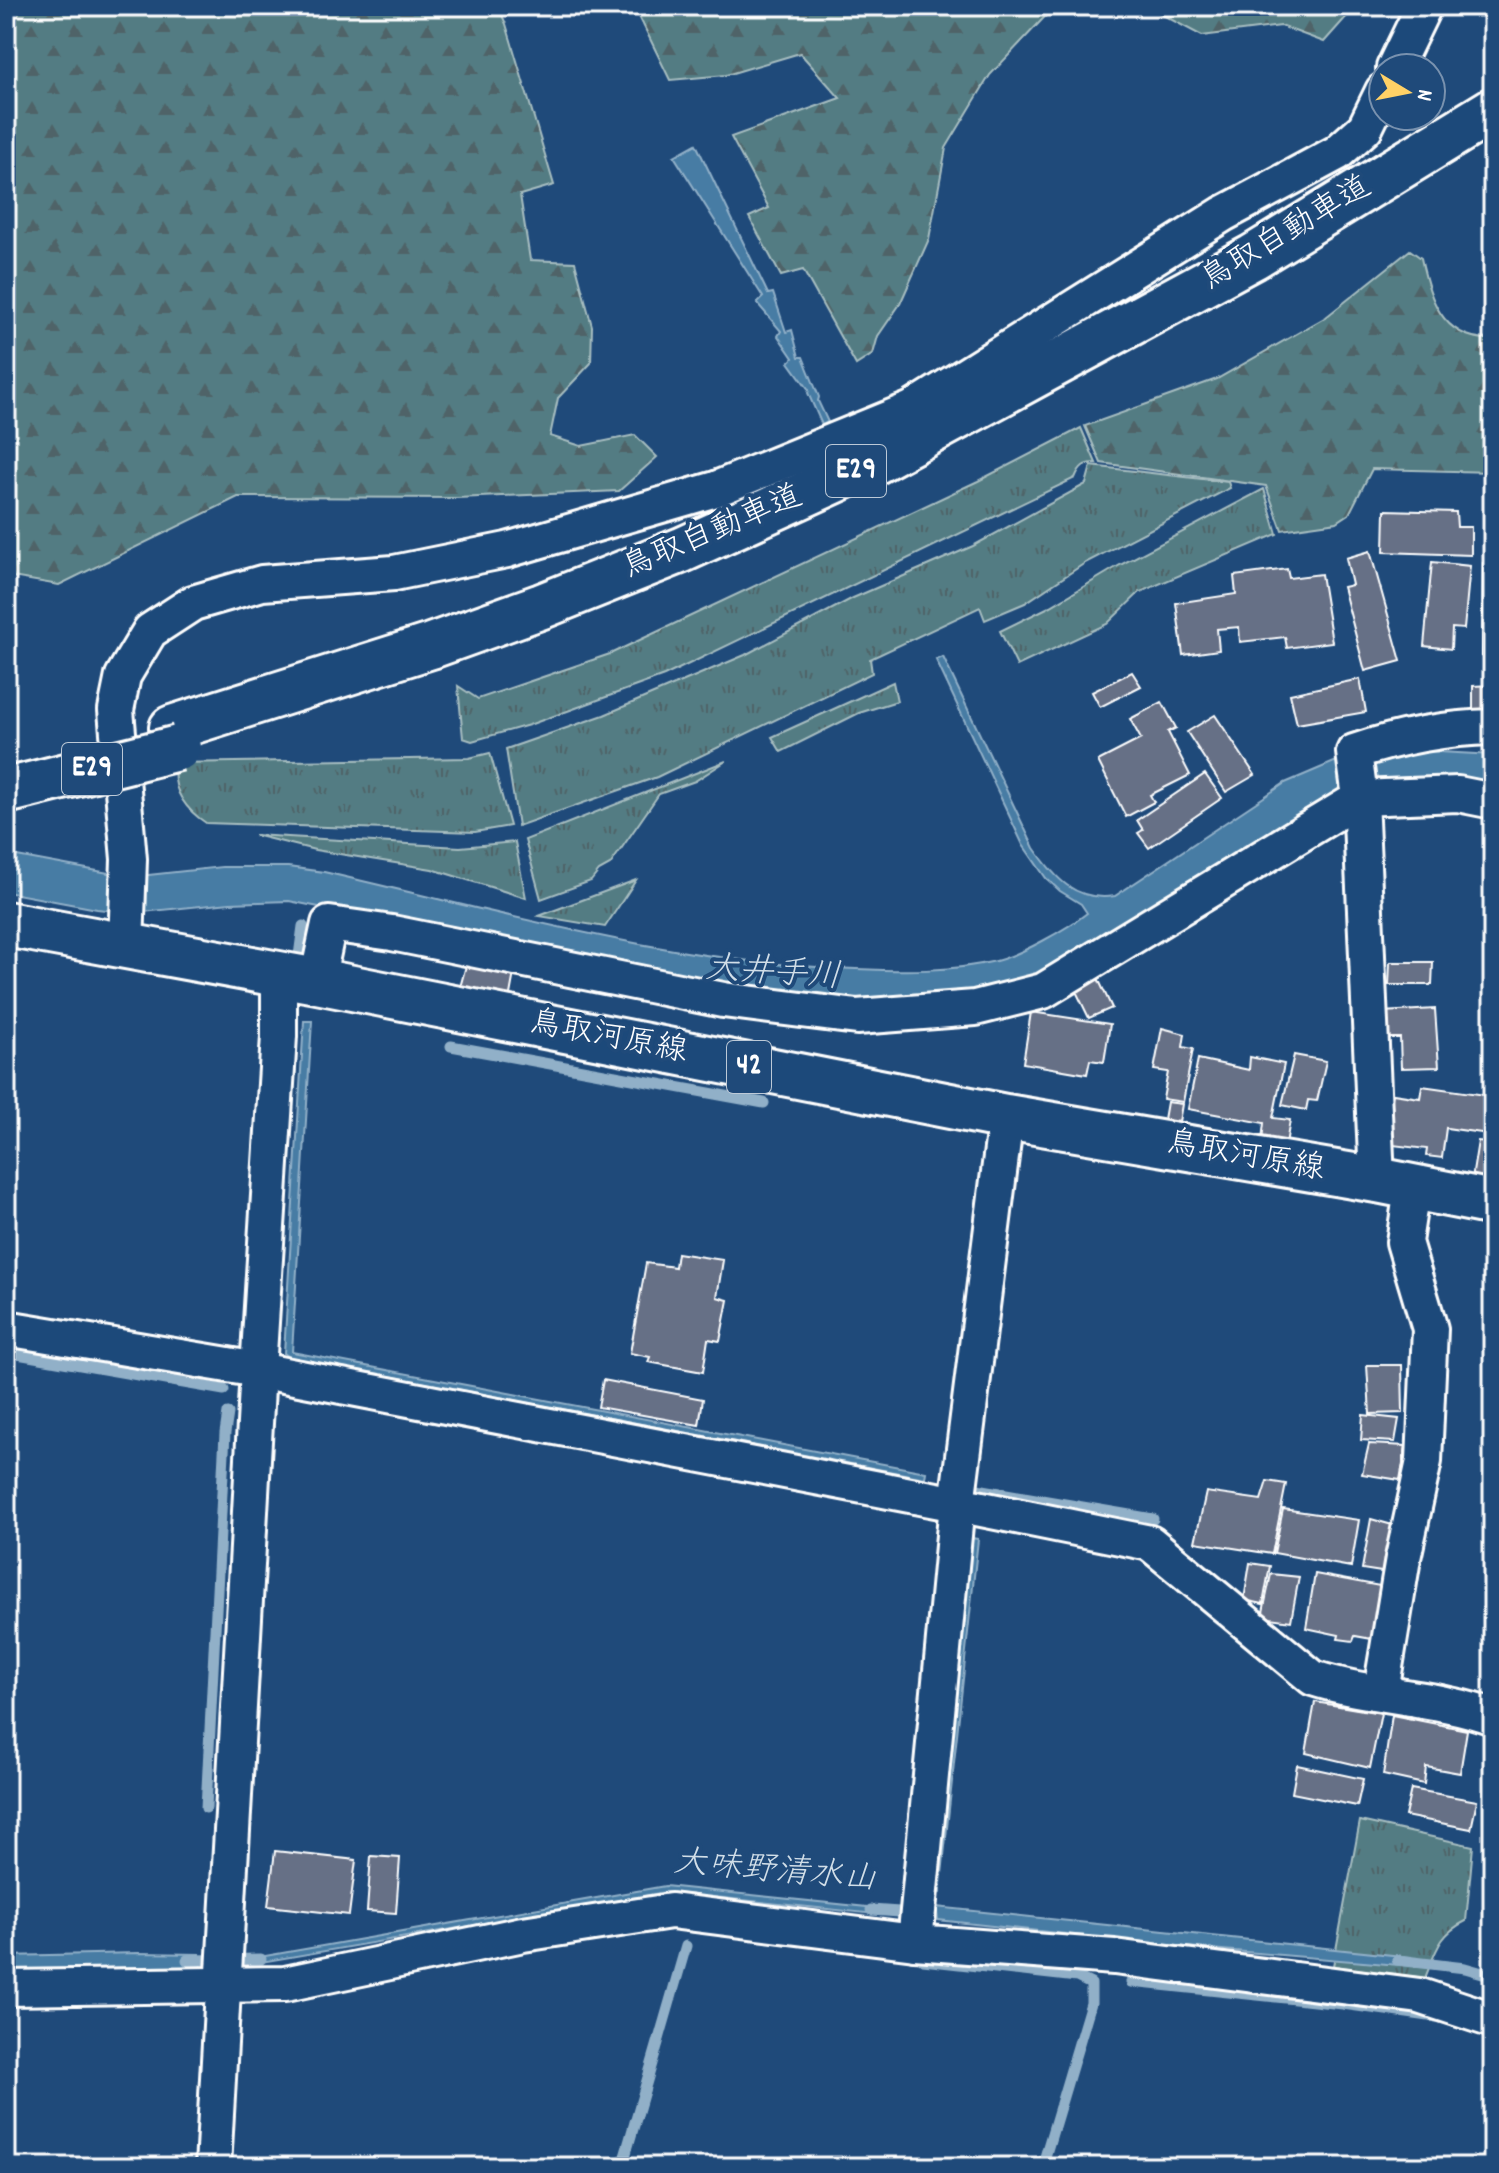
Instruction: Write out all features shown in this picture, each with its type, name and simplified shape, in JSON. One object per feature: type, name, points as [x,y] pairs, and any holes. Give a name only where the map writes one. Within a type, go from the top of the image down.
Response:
[{"type":"main road","name":"鳥取自動車道","points":[[6,791],[175,738],[542,606],[682,550],[867,466],[1253,257],[1493,110]]},
{"type":"main road","name":"鳥取自動車道","points":[[6,765],[175,738],[370,691],[551,629],[689,575],[875,491],[1263,283],[1493,142]]},
{"type":"main road","name":"鳥取河原線","points":[[6,924],[127,934],[298,978],[1006,1117],[1493,1203]]},
{"type":"street","points":[[1402,52],[1424,6]]},
{"type":"street","points":[[127,934],[129,859],[116,710],[123,676],[150,631],[193,603],[262,583],[394,573],[507,550],[716,489],[912,409],[1223,214],[1337,153],[1367,124]]},
{"type":"street","points":[[1381,1691],[1403,1558],[1424,1461],[1430,1329],[1404,1242],[1395,1184],[1354,752],[1384,741],[1493,727]]},
{"type":"street","points":[[213,2167],[279,1036],[298,978],[329,924],[392,933],[723,1000],[857,1017],[975,1008],[1043,991],[1360,798],[1458,794],[1493,801]]},
{"type":"street","points":[[915,1942],[957,1504],[1006,1117]]},
{"type":"street","points":[[6,1328],[258,1370],[1150,1543],[1313,1678],[1336,1686],[1381,1691],[1493,1717]]},
{"type":"street","points":[[6,1988],[285,1984],[523,1934],[671,1911],[915,1942],[1114,1957],[1420,1996],[1493,2020]]},
{"type":"green space","points":[[6,6],[498,6],[554,185],[520,195],[530,260],[575,262],[592,326],[591,363],[558,398],[550,436],[581,446],[635,435],[657,457],[619,491],[457,498],[238,497],[59,585],[6,576]]},
{"type":"green space","points":[[634,6],[1070,6],[1054,7],[990,75],[946,148],[929,239],[900,304],[878,336],[873,354],[856,365],[803,270],[781,276],[749,217],[769,208],[731,137],[840,98],[800,53],[726,75],[670,80]]},
{"type":"green space","points":[[1146,6],[1356,6],[1324,42],[1281,26],[1202,36]]},
{"type":"green space","points":[[1410,250],[1421,258],[1433,300],[1448,323],[1472,337],[1488,339],[1493,335],[1493,472],[1372,469],[1349,514],[1337,522],[1282,530],[1266,486],[1101,463],[1085,426],[1217,379],[1326,317]]},
{"type":"green space","points":[[1081,428],[1096,463],[1083,466],[1075,478],[664,676],[529,725],[472,741],[463,738],[458,686],[478,699],[610,654],[978,481]]},
{"type":"green space","points":[[1091,466],[1228,482],[1230,488],[1085,563],[1025,603],[985,620],[980,607],[870,659],[872,673],[657,777],[518,826],[506,749],[604,715],[745,655],[853,598],[973,546],[1086,484]]},
{"type":"green space","points":[[1264,489],[1277,534],[1140,592],[1107,624],[1017,666],[1000,631]]},
{"type":"green space","points":[[893,682],[897,701],[859,713],[781,752],[772,737]]},
{"type":"green space","points":[[490,753],[510,826],[475,832],[206,823],[181,798],[174,773],[175,763],[469,758]]},
{"type":"green space","points":[[726,761],[695,781],[659,794],[610,865],[599,871],[591,881],[541,899],[525,840]]},
{"type":"green space","points":[[254,835],[460,847],[515,842],[526,898],[432,869],[315,850]]},
{"type":"green space","points":[[636,880],[605,927],[539,916]]},
{"type":"green space","points":[[1360,1821],[1473,1846],[1466,1921],[1444,1938],[1425,1978],[1333,1966]]},
{"type":"water","points":[[696,144],[768,294],[773,293],[786,332],[792,330],[799,357],[803,357],[828,422],[822,425],[809,390],[789,362],[793,358],[778,336],[781,331],[757,303],[763,297],[674,156]]},
{"type":"water","name":"大井手川","points":[[943,657],[1034,848],[1067,886],[1088,895],[1115,896],[1285,783],[1346,757],[1404,750],[1493,755],[1493,787],[1393,780],[1325,799],[1041,974],[973,999],[854,1004],[775,998],[289,901],[230,903],[133,913],[6,892],[6,854],[130,877],[222,867],[288,867],[324,872],[588,934],[722,957],[789,965],[892,970],[944,969],[996,961],[1043,941],[1087,913],[1081,904],[1046,878],[1023,845],[936,660]]},
{"type":"water","points":[[304,1021],[312,1021],[292,1352],[926,1472],[925,1478],[289,1357],[284,1353]]},
{"type":"water","points":[[972,1538],[978,1539],[940,1893],[934,1894]]},
{"type":"water","points":[[665,1886],[886,1909],[885,1915],[666,1892],[250,1964],[248,1959]]},
{"type":"water","points":[[936,1907],[1411,1957],[1410,1966],[1175,1946],[938,1920]]},
{"type":"water","points":[[200,1954],[201,1969],[134,1967],[6,1971],[6,1956]]},
{"type":"building","points":[[1385,510],[1456,512],[1457,527],[1471,527],[1471,555],[1384,552]]},
{"type":"building","points":[[1370,551],[1401,661],[1365,671],[1343,587],[1352,585],[1346,558]]},
{"type":"building","points":[[1432,562],[1470,566],[1464,629],[1452,628],[1451,649],[1424,646]]},
{"type":"building","points":[[1483,563],[1493,564],[1493,656],[1482,656]]},
{"type":"building","points":[[1287,569],[1289,578],[1321,574],[1332,642],[1287,648],[1285,637],[1240,642],[1239,627],[1217,629],[1219,650],[1183,655],[1176,603],[1236,594],[1234,576]]},
{"type":"building","points":[[1132,672],[1141,686],[1100,707],[1092,692]]},
{"type":"building","points":[[1360,679],[1366,712],[1297,724],[1290,694]]},
{"type":"building","points":[[1493,685],[1493,711],[1473,710],[1473,686]]},
{"type":"building","points":[[1162,702],[1176,728],[1168,732],[1190,775],[1150,795],[1154,802],[1126,817],[1098,761],[1141,739],[1130,719]]},
{"type":"building","points":[[1215,715],[1255,775],[1226,792],[1187,732]]},
{"type":"building","points":[[1205,774],[1222,798],[1149,848],[1138,833],[1143,830],[1137,820]]},
{"type":"building","points":[[467,962],[514,973],[509,1000],[459,991]]},
{"type":"building","points":[[1390,962],[1433,962],[1432,985],[1389,985]]},
{"type":"building","points":[[1095,972],[1112,1008],[1089,1018],[1072,983]]},
{"type":"building","points":[[1435,1009],[1439,1067],[1401,1068],[1400,1038],[1384,1038],[1382,1012]]},
{"type":"building","points":[[1031,1012],[1110,1024],[1104,1062],[1090,1060],[1087,1074],[1023,1063]]},
{"type":"building","points":[[1162,1028],[1185,1034],[1183,1047],[1193,1049],[1183,1102],[1163,1099],[1168,1072],[1154,1070]]},
{"type":"building","points":[[1294,1055],[1326,1061],[1317,1101],[1308,1100],[1306,1110],[1282,1105]]},
{"type":"building","points":[[1250,1057],[1284,1064],[1273,1118],[1290,1120],[1286,1144],[1262,1140],[1264,1123],[1188,1109],[1198,1059],[1249,1070]]},
{"type":"building","points":[[1422,1086],[1493,1096],[1493,1182],[1472,1179],[1478,1141],[1487,1142],[1489,1134],[1446,1128],[1442,1158],[1426,1156],[1427,1149],[1384,1144],[1393,1094],[1420,1098]]},
{"type":"building","points":[[1167,1102],[1182,1104],[1178,1128],[1163,1125]]},
{"type":"building","points":[[677,1253],[723,1260],[717,1297],[728,1300],[720,1341],[708,1339],[703,1372],[648,1362],[650,1357],[630,1353],[646,1263],[675,1267]]},
{"type":"building","points":[[1367,1365],[1402,1365],[1403,1413],[1370,1414]]},
{"type":"building","points":[[603,1380],[703,1399],[699,1425],[598,1407]]},
{"type":"building","points":[[1363,1415],[1399,1419],[1395,1442],[1361,1440]]},
{"type":"building","points":[[1369,1444],[1406,1446],[1400,1480],[1362,1474]]},
{"type":"building","points":[[1267,1481],[1286,1484],[1272,1554],[1195,1542],[1206,1492],[1261,1500]]},
{"type":"building","points":[[1283,1509],[1359,1520],[1351,1567],[1274,1553]]},
{"type":"building","points":[[1371,1519],[1396,1526],[1388,1573],[1362,1569]]},
{"type":"building","points":[[1250,1563],[1270,1566],[1263,1604],[1244,1600]]},
{"type":"building","points":[[1271,1574],[1299,1577],[1291,1621],[1262,1617]]},
{"type":"building","points":[[1315,1574],[1380,1586],[1372,1639],[1355,1636],[1353,1641],[1338,1639],[1339,1635],[1306,1628]]},
{"type":"building","points":[[1315,1702],[1381,1713],[1370,1768],[1306,1753]]},
{"type":"building","points":[[1392,1715],[1467,1730],[1460,1773],[1426,1767],[1424,1784],[1383,1775]]},
{"type":"building","points":[[1297,1765],[1363,1779],[1357,1806],[1292,1793]]},
{"type":"building","points":[[1411,1789],[1477,1801],[1471,1829],[1405,1816]]},
{"type":"building","points":[[275,1851],[356,1860],[349,1915],[268,1906]]},
{"type":"building","points":[[371,1856],[400,1858],[396,1913],[367,1911]]},
{"type":"waterway","points":[[299,956],[303,926]]},
{"type":"waterway","points":[[451,1046],[764,1103]]},
{"type":"waterway","points":[[6,1352],[224,1390]]},
{"type":"waterway","points":[[206,1808],[228,1413]]},
{"type":"waterway","points":[[977,1489],[1153,1519]]},
{"type":"waterway","name":"大味野清水山","points":[[871,1910],[914,1913]]},
{"type":"waterway","points":[[622,2167],[686,1946]]},
{"type":"waterway","name":"大味野清水山","points":[[187,1960],[261,1959]]},
{"type":"waterway","points":[[923,1960],[1077,1977],[1091,1984],[1091,2003],[1042,2167]]},
{"type":"waterway","name":"大味野清水山","points":[[1397,1960],[1465,1968],[1493,1976]]},
{"type":"waterway","points":[[1131,1982],[1436,2017]]}]
